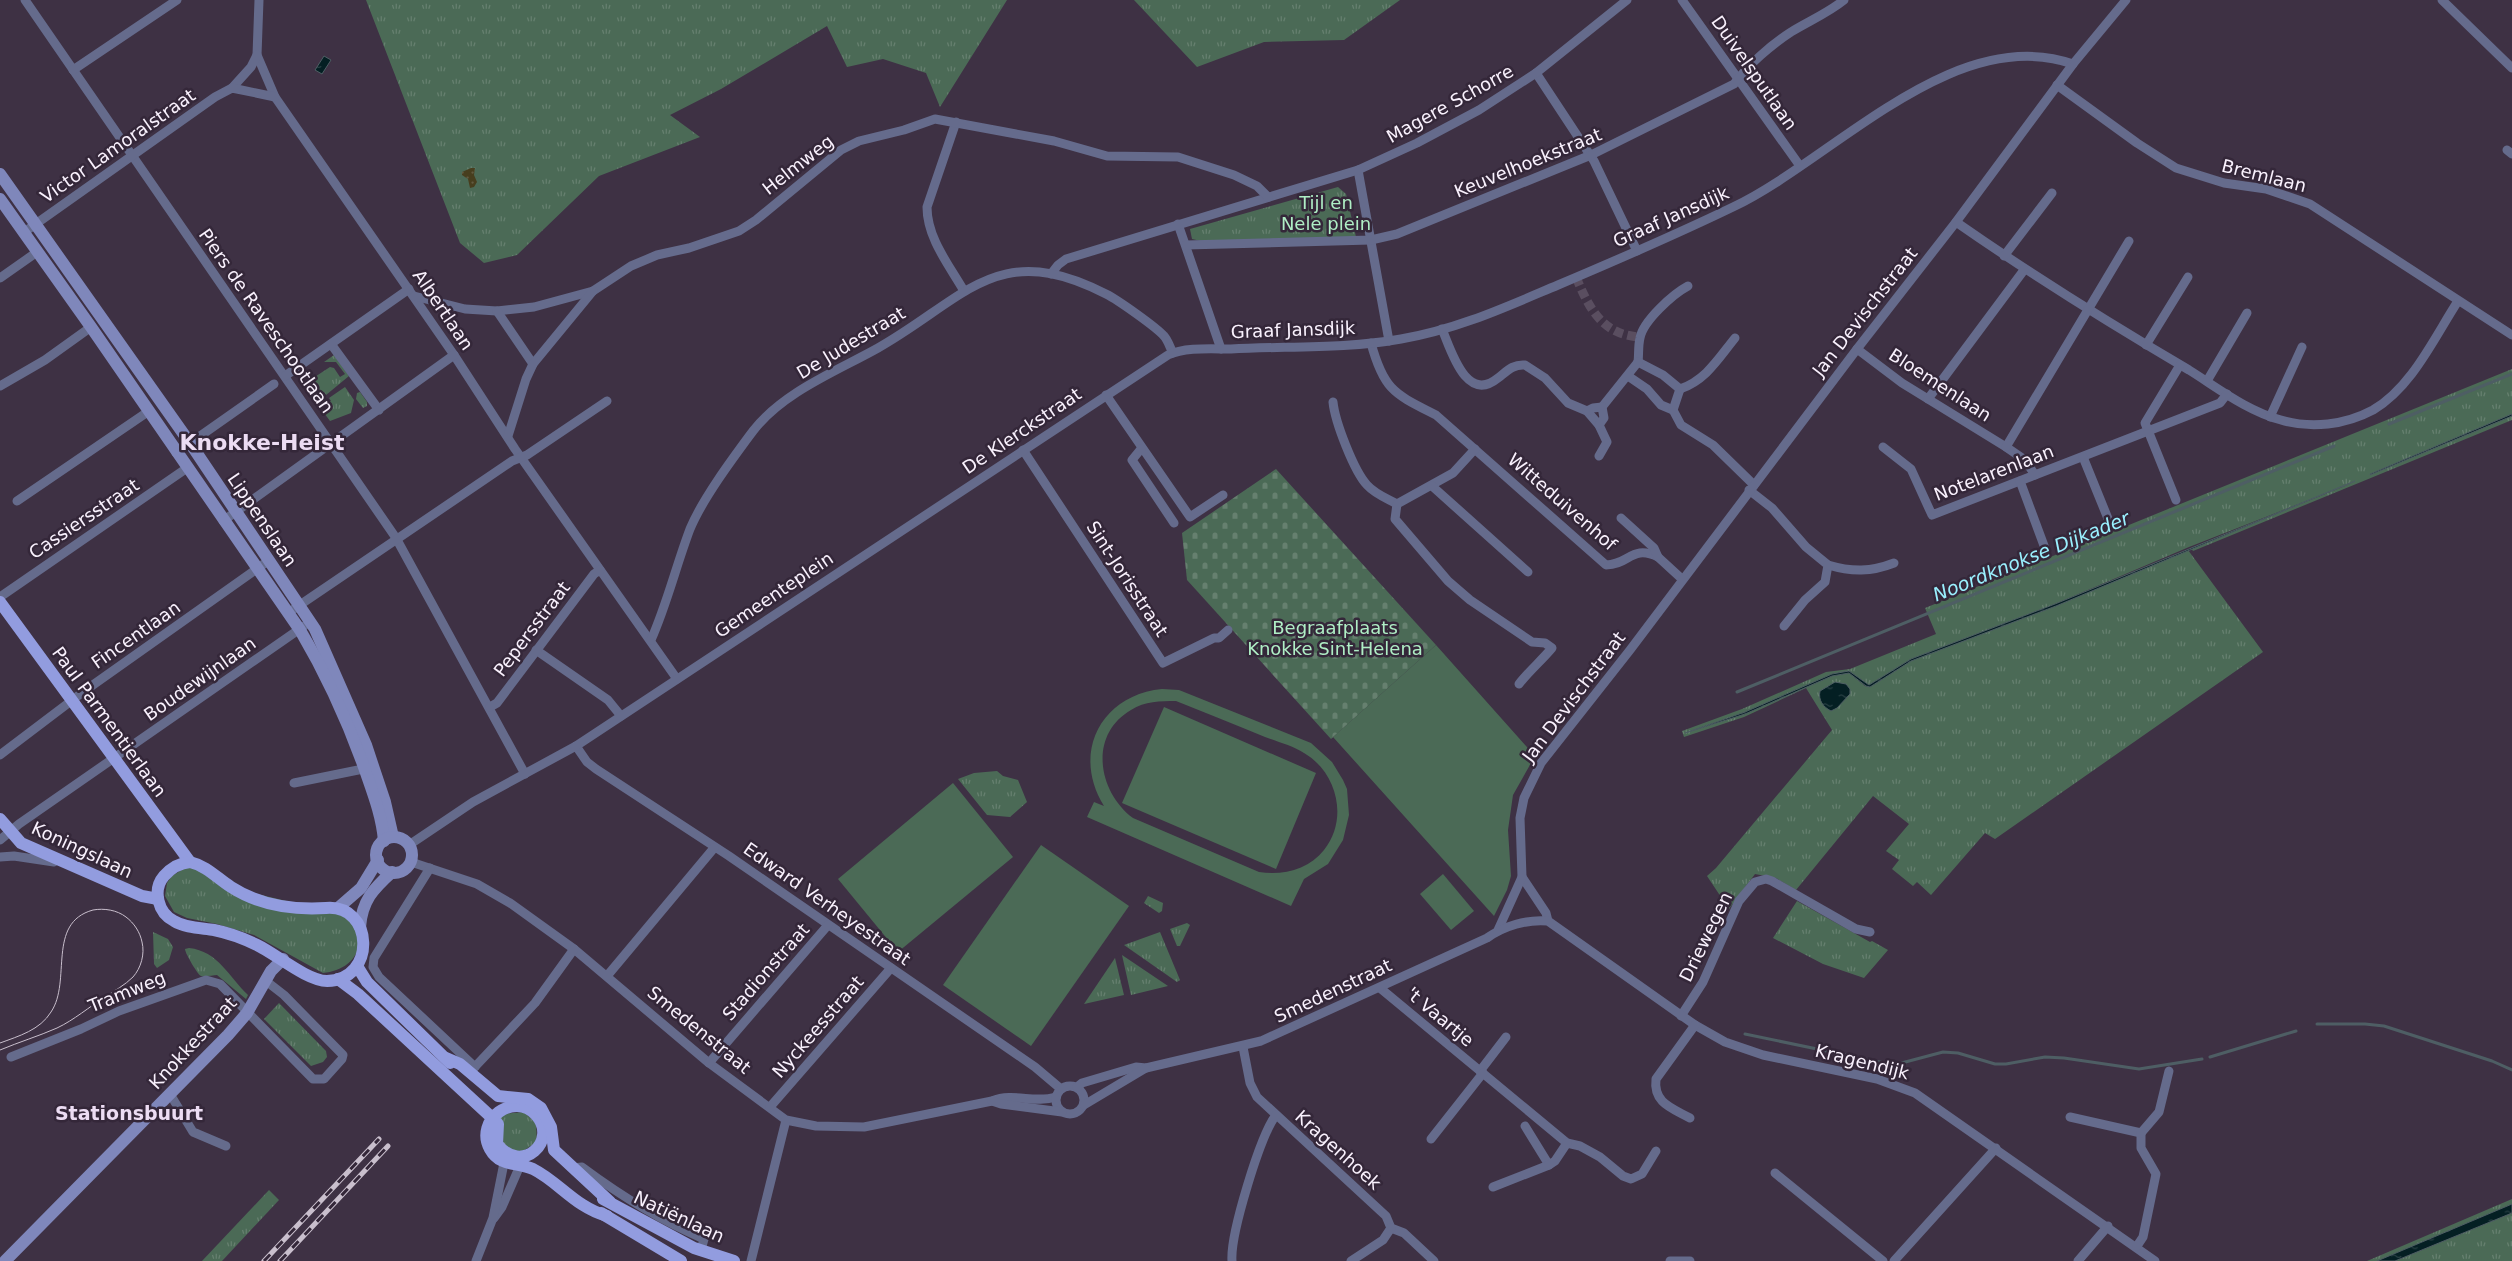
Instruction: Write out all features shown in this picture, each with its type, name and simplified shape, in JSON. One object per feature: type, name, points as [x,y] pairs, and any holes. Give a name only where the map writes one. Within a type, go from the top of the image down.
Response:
[{"type":"main road","name":"Lippenslaan","points":[[0,174],[190,444],[299,606],[305,626],[366,745],[369,768],[388,839]]},
{"type":"main road","name":"Lippenslaan","points":[[0,199],[91,327],[288,613],[305,626]]},
{"type":"main road","name":"Paul Parmentierlaan","points":[[0,602],[190,862]]},
{"type":"main road","name":"Koningslaan","points":[[0,819],[4,836],[142,896],[158,899]]},
{"type":"main road","points":[[338,908],[361,888],[378,860],[378,850],[388,839],[402,839],[412,850],[411,862],[403,871],[392,872],[386,870],[378,860]]},
{"type":"main road","points":[[190,862],[202,865],[237,891],[266,903],[298,908],[338,908],[348,913],[360,927],[364,938],[364,950],[356,966],[338,979],[326,981],[312,978],[269,951],[237,936],[175,922],[162,910],[158,899],[158,890],[163,877],[174,867],[190,862]]},
{"type":"main road","points":[[360,927],[365,902],[376,886],[392,872]]},
{"type":"main road","points":[[268,976],[269,951]]},
{"type":"main road","name":"Knokkestraat","points":[[5,1261],[247,1013],[268,976],[283,960]]},
{"type":"main road","points":[[356,966],[378,994],[486,1097],[502,1108],[517,1106],[529,1110],[536,1115],[542,1128],[541,1144],[524,1159]]},
{"type":"main road","points":[[338,979],[358,994],[436,1068],[490,1124]]},
{"type":"main road","points":[[446,1058],[472,1070]]},
{"type":"main road","name":"Natiënlaan","points":[[472,1070],[498,1096],[528,1099],[541,1108],[551,1127],[554,1150],[610,1202]]},
{"type":"main road","points":[[502,1108],[490,1124],[487,1140],[491,1151],[504,1163]]},
{"type":"main road","name":"Natiënlaan","points":[[490,1124],[498,1124],[496,1137],[501,1149],[515,1157],[524,1159],[606,1216],[681,1261]]},
{"type":"main road","name":"Natiënlaan","points":[[541,1144],[559,1166],[595,1196],[610,1202],[661,1232],[701,1250],[734,1261]]},
{"type":"main road","name":"Natiënlaan","points":[[504,1163],[524,1159]]},
{"type":"street","name":"Piers de Raveschootlaan","points":[[25,0],[396,538],[525,774]]},
{"type":"street","points":[[73,70],[177,0]]},
{"type":"street","name":"Albertlaan","points":[[259,0],[257,55],[275,96],[454,355],[520,456],[651,640]]},
{"type":"street","name":"Magere Schorre","points":[[1051,274],[1066,259],[1358,170],[1417,143],[1479,110],[1536,74],[1627,0]]},
{"type":"street","name":"Duivelsputlaan","points":[[1682,0],[1800,166]]},
{"type":"street","name":"Keuvelhoekstraat","points":[[1186,245],[1371,240],[1398,234],[1591,155],[1734,84],[1790,33],[1834,8],[1844,0]]},
{"type":"street","points":[[2073,64],[2126,0]]},
{"type":"street","points":[[2442,0],[2510,62]]},
{"type":"street","name":"Victor Lamoralstraat","points":[[24,233],[131,155],[232,88],[251,67],[257,55]]},
{"type":"street","name":"Graaf Jansdijk","points":[[1173,353],[1221,349],[1389,342],[1442,329],[1502,309],[1742,203],[1872,117],[1927,86],[1976,63],[2002,58],[2030,57],[2061,60],[2073,64]]},
{"type":"street","name":"Jan Devischstraat","points":[[1498,930],[1522,877],[1520,818],[1524,798],[1541,763],[1630,650],[1856,349],[1956,222],[2073,64]]},
{"type":"street","points":[[1536,74],[1591,155],[1637,251]]},
{"type":"street","name":"Bremlaan","points":[[2058,85],[2137,143],[2176,168],[2224,183],[2266,190],[2310,204],[2512,335]]},
{"type":"street","points":[[232,88],[275,96]]},
{"type":"street","name":"Helmweg","points":[[411,292],[465,309],[498,311],[534,307],[593,291],[631,266],[657,255],[689,248],[738,231],[756,220],[841,150],[859,141],[904,130],[935,119],[1054,141],[1107,156],[1178,157],[1234,175],[1257,186],[1268,197]]},
{"type":"street","points":[[956,122],[927,207],[927,216],[932,236],[964,291]]},
{"type":"street","points":[[1358,170],[1389,342]]},
{"type":"street","points":[[2004,256],[2052,193]]},
{"type":"street","points":[[1956,222],[2024,270],[2227,394],[2270,416],[2302,424],[2318,425],[2353,418],[2373,410],[2391,397],[2407,380],[2458,301]]},
{"type":"street","points":[[1178,224],[1221,349]]},
{"type":"street","points":[[2006,447],[2128,241]]},
{"type":"street","points":[[0,278],[37,252]]},
{"type":"street","points":[[1928,400],[2024,270]]},
{"type":"street","name":"De Judestraat","points":[[651,640],[700,509],[754,430],[773,411],[795,395],[887,343],[980,282],[1009,273],[1025,271],[1051,274],[1098,290],[1118,300],[1165,336],[1173,353]]},
{"type":"street","points":[[2146,345],[2188,277]]},
{"type":"street","points":[[1587,411],[1592,408],[1602,407],[1628,376],[1638,362],[1640,338],[1644,329],[1674,294],[1688,286]]},
{"type":"street","points":[[508,436],[526,379],[533,364],[593,291]]},
{"type":"street","points":[[285,376],[411,292]]},
{"type":"street","points":[[498,311],[533,364]]},
{"type":"street","points":[[2207,381],[2247,313]]},
{"type":"street","points":[[0,386],[45,360],[91,327]]},
{"type":"street","points":[[1442,329],[1458,368],[1469,380],[1480,384],[1489,384],[1509,369],[1525,366],[1545,378],[1568,403],[1587,411],[1599,425],[1607,442],[1599,456]]},
{"type":"street","points":[[1680,389],[1698,382],[1735,338]]},
{"type":"street","name":"Witteduivenhof","points":[[1371,343],[1377,367],[1388,387],[1403,398],[1436,416],[1606,564],[1617,564],[1630,556],[1642,552],[1658,557]]},
{"type":"street","points":[[331,344],[379,410]]},
{"type":"street","points":[[2270,416],[2302,347]]},
{"type":"street","name":"Bloemenlaan","points":[[1856,349],[1928,400],[2006,447],[2024,460],[2035,475]]},
{"type":"street","name":"De Klerckstraat","points":[[889,538],[1173,353]]},
{"type":"street","points":[[223,521],[454,355]]},
{"type":"street","points":[[1638,362],[1662,375],[1680,389]]},
{"type":"street","points":[[2176,500],[2145,423],[2180,365]]},
{"type":"street","points":[[1628,376],[1647,389],[1662,405],[1673,410],[1681,426],[1713,444],[1806,546],[1828,565],[1865,571],[1875,570],[1894,563]]},
{"type":"street","points":[[176,453],[274,384]]},
{"type":"street","points":[[1673,410],[1680,389]]},
{"type":"street","name":"Notelarenlaan","points":[[1883,447],[1911,468],[1932,515],[2220,403],[2227,394]]},
{"type":"street","points":[[1106,395],[1141,449],[1190,517],[1223,495]]},
{"type":"street","points":[[288,613],[396,538],[520,456],[527,455],[607,401]]},
{"type":"street","points":[[1332,402],[1338,427],[1362,478],[1373,490],[1397,504]]},
{"type":"street","points":[[1599,425],[1604,418],[1602,407]]},
{"type":"street","points":[[17,501],[149,411]]},
{"type":"street","points":[[1141,449],[1132,460],[1174,523]]},
{"type":"street","points":[[1397,504],[1453,473],[1475,449]]},
{"type":"street","name":"Sint-Jorisstraat","points":[[1022,450],[1163,663],[1214,638],[1219,638],[1228,630]]},
{"type":"street","points":[[2083,457],[2111,526]]},
{"type":"street","name":"Cassiersstraat","points":[[0,597],[187,468]]},
{"type":"street","points":[[2020,481],[2046,550]]},
{"type":"street","points":[[1432,486],[1528,572]]},
{"type":"street","points":[[1397,504],[1395,519],[1448,581],[1470,600],[1532,642],[1546,643],[1552,648],[1519,684]]},
{"type":"street","points":[[1621,518],[1654,548],[1658,557],[1682,579]]},
{"type":"street","name":"Gemeenteplein","points":[[409,845],[455,813],[576,746],[889,538]]},
{"type":"street","name":"Fincentlaan","points":[[0,755],[72,700],[268,561]]},
{"type":"street","points":[[1784,626],[1805,600],[1825,582],[1828,565]]},
{"type":"street","name":"Pepersstraat","points":[[490,707],[497,703],[594,574],[600,570]]},
{"type":"street","name":"Boudewijnlaan","points":[[4,836],[113,758],[305,626]]},
{"type":"street","points":[[651,640],[677,679]]},
{"type":"street","points":[[536,650],[608,700],[621,716]]},
{"type":"street","name":"Edward Verheyestraat","points":[[576,746],[587,762],[596,769],[828,925],[1035,1068],[1059,1093]]},
{"type":"street","points":[[294,783],[369,768]]},
{"type":"street","points":[[607,976],[714,848]]},
{"type":"street","points":[[0,857],[14,856],[65,864]]},
{"type":"street","name":"Smedenstraat","points":[[411,862],[493,892],[574,949],[709,1063],[786,1120],[816,1126],[864,1127],[1011,1096],[1039,1101],[1059,1093]]},
{"type":"street","points":[[430,868],[374,958],[373,967],[379,977],[472,1070],[534,1003],[574,949]]},
{"type":"street","name":"Kragendijk","points":[[1522,877],[1546,912],[1548,921],[1695,1025],[1744,1050],[1897,1085],[1929,1102],[2137,1246],[2155,1261]]},
{"type":"street","name":"Driewegen","points":[[1681,1016],[1703,982],[1740,901],[1755,882],[1760,880],[1772,881],[1856,929],[1870,932]]},
{"type":"street","name":"Smedenstraat","points":[[1077,1087],[1136,1067],[1146,1068],[1243,1047],[1284,1032],[1380,988],[1487,938],[1498,930],[1526,922],[1548,921]]},
{"type":"street","name":"Stadionstraat","points":[[709,1063],[828,925]]},
{"type":"street","name":"Nyckeesstraat","points":[[770,1107],[891,968]]},
{"type":"street","name":"Tramweg","points":[[11,1057],[81,1030],[119,1011],[197,982],[214,981],[220,984],[313,1079],[324,1079],[342,1059],[340,1051],[284,995],[268,976]]},
{"type":"street","name":"'t Vaartje","points":[[1380,988],[1567,1143],[1580,1146],[1600,1157],[1623,1176],[1631,1178],[1642,1174],[1656,1151]]},
{"type":"street","points":[[1690,1118],[1663,1103],[1658,1098],[1655,1086],[1656,1078],[1695,1025]]},
{"type":"street","name":"'t Vaartje","points":[[1431,1139],[1506,1037]]},
{"type":"street","name":"Kragenhoek","points":[[1243,1047],[1253,1091],[1276,1116],[1386,1216],[1391,1228],[1404,1233],[1434,1261]]},
{"type":"street","name":"Smedenstraat","points":[[1084,1105],[1146,1068]]},
{"type":"street","points":[[2137,1246],[2143,1237],[2156,1174],[2141,1148],[2141,1133],[2159,1112],[2169,1071]]},
{"type":"street","points":[[1069,1086],[1077,1087],[1084,1097],[1084,1105],[1076,1114],[1062,1112],[1057,1105],[1059,1093],[1069,1086]]},
{"type":"street","points":[[170,1094],[193,1132],[226,1146]]},
{"type":"street","name":"Smedenstraat","points":[[992,1100],[1001,1104],[1062,1112]]},
{"type":"street","points":[[1232,1261],[1233,1236],[1265,1133],[1276,1116]]},
{"type":"street","points":[[2070,1117],[2141,1133]]},
{"type":"street","points":[[751,1261],[786,1120]]},
{"type":"street","points":[[1525,1126],[1549,1164]]},
{"type":"street","points":[[1493,1187],[1555,1161],[1567,1143]]},
{"type":"street","points":[[1894,1261],[1996,1148]]},
{"type":"street","points":[[493,1218],[502,1207],[524,1159]]},
{"type":"street","points":[[476,1261],[493,1218],[504,1163]]},
{"type":"street","points":[[572,1168],[582,1167],[627,1200],[669,1224],[704,1239],[701,1250]]},
{"type":"street","points":[[1775,1173],[1883,1261]]},
{"type":"street","points":[[2078,1261],[2108,1226]]},
{"type":"street","points":[[1351,1261],[1384,1240],[1391,1228]]},
{"type":"street","points":[[1670,1261],[1690,1261]]},
{"type":"green space","points":[[366,0],[1007,0],[940,107],[926,73],[883,59],[847,67],[827,26],[721,89],[670,115],[700,137],[599,176],[517,255],[484,263],[460,243]]},
{"type":"green space","points":[[1134,0],[1400,0],[1344,40],[1264,42],[1197,67]]},
{"type":"green space","name":"Tijl en Nele plein","points":[[1338,187],[1346,194],[1356,237],[1205,242],[1192,239],[1190,229]]},
{"type":"green space","points":[[334,355],[349,376],[326,395],[324,392],[318,396],[320,399],[316,401],[304,384],[330,367],[334,368],[340,377],[345,374],[336,362],[324,362]]},
{"type":"green space","points":[[2512,369],[2512,414],[2370,474],[2512,416],[2512,420],[2193,551],[2191,548],[2355,482],[2189,547],[2055,604],[1911,659],[1869,685],[1849,671],[1832,674],[1745,712],[1685,733],[1745,714],[1832,676],[1849,673],[1865,686],[1870,687],[1911,661],[2056,606],[2188,550],[2263,652],[1995,839],[1985,833],[1931,895],[1917,882],[1913,886],[1892,869],[1899,860],[1886,851],[1909,824],[1873,796],[1796,890],[1776,878],[1755,874],[1729,909],[1707,876],[1716,868],[1832,730],[1806,688],[1744,717],[1684,737],[1682,731],[1742,709],[1826,672],[1850,669],[1936,634],[1925,608]]},
{"type":"green space","points":[[345,387],[354,400],[351,413],[330,421],[319,406],[331,401],[329,398]]},
{"type":"green space","points":[[360,392],[367,402],[367,406],[363,408],[356,399],[357,393]]},
{"type":"green space","name":"Begraafplaats Knokke Sint-Helena","points":[[1276,469],[1436,645],[1331,739],[1187,580],[1182,533]]},
{"type":"green space","points":[[1436,645],[1535,756],[1513,795],[1508,830],[1511,876],[1507,890],[1494,916],[1333,737]]},
{"type":"green space","points":[[1162,689],[1179,690],[1311,743],[1332,762],[1347,789],[1349,815],[1343,840],[1328,864],[1304,879],[1291,906],[1087,817],[1094,802],[1104,806],[1095,786],[1091,766],[1092,747],[1098,730],[1108,715],[1123,702],[1141,694]],"holes":[[[1176,701],[1295,748],[1315,761],[1325,772],[1331,784],[1336,797],[1337,811],[1332,838],[1318,857],[1295,870],[1277,873],[1259,872],[1133,818],[1121,807],[1112,794],[1103,764],[1104,748],[1108,734],[1117,721],[1131,710],[1147,703]]]},
{"type":"green space","points":[[1164,707],[1316,773],[1276,869],[1122,803]]},
{"type":"green space","points":[[997,771],[1003,776],[1018,780],[1027,802],[1010,817],[987,815],[958,779],[974,773]]},
{"type":"green space","points":[[953,783],[1013,857],[898,952],[838,879]]},
{"type":"green space","points":[[1041,845],[1129,906],[1031,1046],[943,985]]},
{"type":"green space","points":[[185,868],[194,868],[223,886],[341,914],[355,928],[358,937],[356,953],[346,965],[331,972],[323,973],[254,935],[217,924],[187,918],[174,912],[165,896],[167,883],[172,876]]},
{"type":"green space","points":[[1443,874],[1474,911],[1451,930],[1420,894]]},
{"type":"green space","points":[[1148,896],[1163,903],[1162,911],[1159,913],[1144,903]]},
{"type":"green space","points":[[1797,901],[1888,950],[1864,978],[1823,964],[1773,938]]},
{"type":"green space","points":[[1187,923],[1190,925],[1180,946],[1177,946],[1170,929]]},
{"type":"green space","points":[[153,932],[168,939],[173,947],[169,960],[157,968],[154,964]]},
{"type":"green space","points":[[1160,932],[1180,980],[1177,982],[1124,945]]},
{"type":"green space","points":[[185,949],[199,950],[215,959],[248,995],[246,999],[217,975],[199,975]]},
{"type":"green space","points":[[1122,955],[1168,986],[1131,995]]},
{"type":"green space","points":[[1115,958],[1124,995],[1084,1004]]},
{"type":"green space","points":[[279,1003],[326,1051],[327,1057],[323,1062],[311,1066],[264,1019]]},
{"type":"green space","points":[[524,1112],[536,1123],[537,1142],[518,1154],[503,1144],[497,1119],[501,1114]]},
{"type":"green space","points":[[269,1190],[279,1200],[222,1261],[202,1261]]},
{"type":"green space","points":[[2512,1199],[2512,1204],[2377,1261],[2367,1261]]},
{"type":"green space","points":[[2512,1213],[2512,1261],[2395,1261]]},
{"type":"sand","points":[[475,168],[474,175],[477,182],[474,187],[470,188],[468,179],[462,175],[462,172]]},
{"type":"water","points":[[324,56],[331,60],[322,74],[315,70]]},
{"type":"water","points":[[2512,414],[2512,416],[2370,475],[2370,474]]},
{"type":"water","points":[[2355,481],[2056,606],[1911,661],[1870,687],[1849,673],[1832,676],[1745,714],[1685,733],[1745,712],[1832,674],[1849,671],[1869,685],[1911,659],[2055,604]]},
{"type":"water","points":[[1835,682],[1846,684],[1850,689],[1850,694],[1837,708],[1831,711],[1822,703],[1820,691]]},
{"type":"water","points":[[2512,1204],[2512,1213],[2395,1261],[2377,1261]]},
{"type":"waterway","name":"Noordknokse Dijkader","points":[[2389,424],[2512,374]]},
{"type":"waterway","name":"Noordknokse Dijkader","points":[[1737,692],[2334,446]]},
{"type":"waterway","points":[[2317,1024],[2384,1026],[2492,1061],[2512,1070]]},
{"type":"waterway","points":[[2210,1057],[2296,1031]]},
{"type":"waterway","points":[[1745,1034],[1894,1065],[1943,1052],[1958,1053],[1995,1064],[2006,1064],[2045,1057],[2139,1069],[2202,1059]]},
{"type":"tunnel","points":[[1576,277],[1592,309],[1606,325],[1627,335],[1640,337]]},
{"type":"tram line","points":[[0,1043],[35,1028],[51,1012],[57,999],[60,985],[65,940],[70,927],[79,917],[93,910],[106,909],[115,911],[132,922],[140,935],[143,956],[136,973],[127,983],[63,1025],[0,1050]]},
{"type":"railway","points":[[264,1261],[379,1139]]},
{"type":"railway","points":[[280,1261],[388,1146]]},
{"type":"district","name":"Knokke-Heist","points":[[262,442]]},
{"type":"district","name":"Stationsbuurt","points":[[129,1113]]}]
